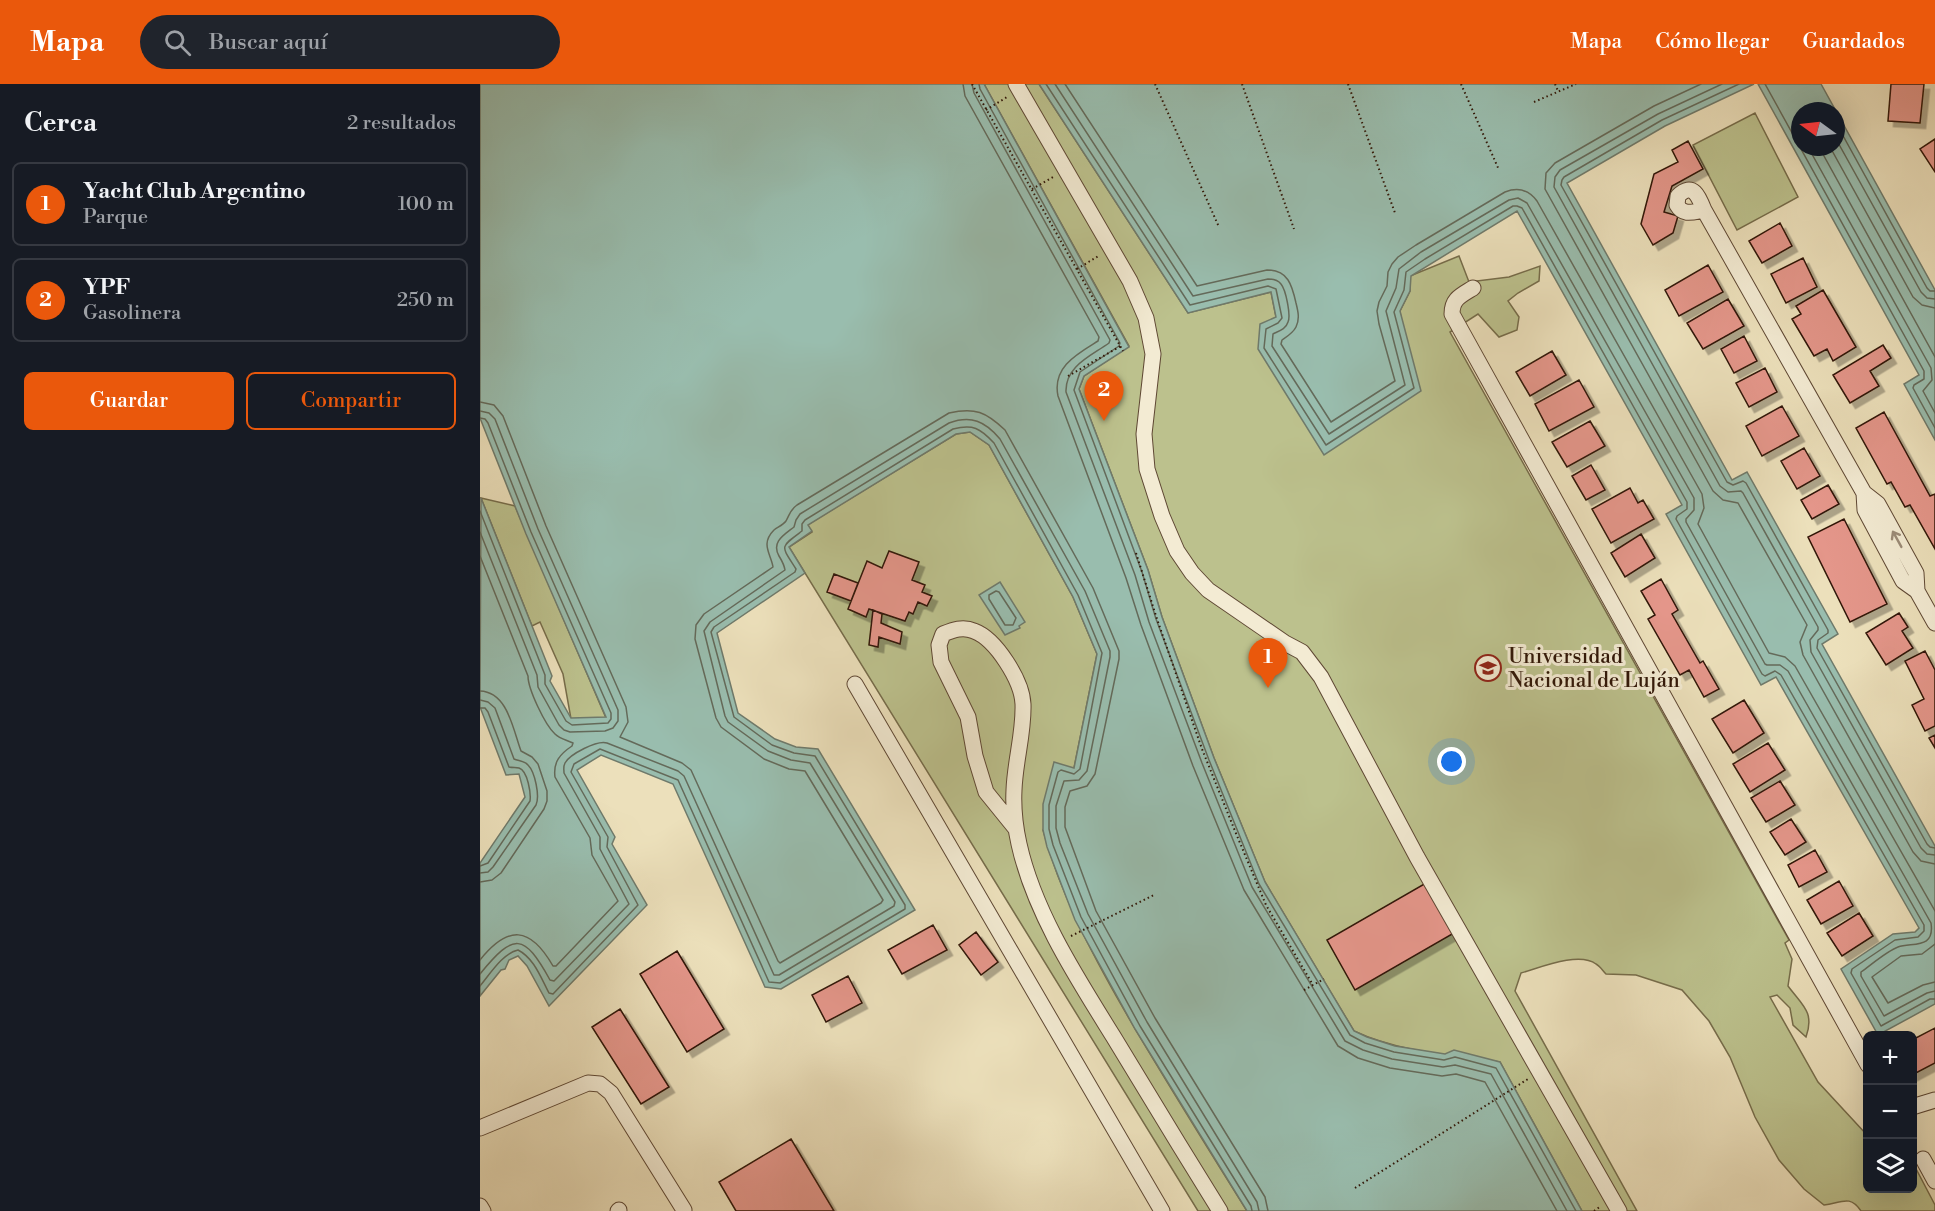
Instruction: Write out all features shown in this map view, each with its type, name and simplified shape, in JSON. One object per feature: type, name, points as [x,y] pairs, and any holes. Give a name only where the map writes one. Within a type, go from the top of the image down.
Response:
[{"type":"street","points":[[1016,84],[1139,301],[1150,334],[1153,354],[1144,434],[1147,469],[1162,516],[1177,551],[1192,573],[1208,590],[1285,643],[1302,652],[1321,677],[1417,857],[1618,1211]]},
{"type":"street","points":[[1704,210],[1864,493],[1865,510],[1903,581],[1917,591],[1935,623]]},
{"type":"street","points":[[1473,288],[1455,298],[1452,314],[1863,1056]]},
{"type":"street","points":[[1016,829],[986,792],[975,756],[968,717],[941,662],[939,645],[943,634],[958,628],[975,631],[988,640],[1002,656],[1021,692],[1022,725],[1014,789],[1016,829],[1032,888],[1079,982],[1220,1211]]},
{"type":"street","points":[[855,684],[1162,1211]]},
{"type":"street","points":[[480,1128],[588,1083],[600,1084],[611,1093],[684,1210]]},
{"type":"street","points":[[1917,1105],[1935,1100]]},
{"type":"street","points":[[1923,1159],[1935,1181]]},
{"type":"street","points":[[480,1206],[483,1211]]},
{"type":"path","points":[[972,84],[1123,351]]},
{"type":"path","points":[[1155,84],[1220,227]]},
{"type":"path","points":[[1242,84],[1294,229]]},
{"type":"path","points":[[1348,84],[1395,213]]},
{"type":"path","points":[[1461,84],[1499,170]]},
{"type":"path","points":[[1555,84],[1558,91]]},
{"type":"path","points":[[1534,102],[1576,84]]},
{"type":"path","points":[[986,110],[996,104]]},
{"type":"path","points":[[1032,189],[1040,184]]},
{"type":"path","points":[[1077,269],[1111,249]]},
{"type":"path","points":[[1068,376],[1120,346]]},
{"type":"path","points":[[1136,553],[1202,749],[1240,842],[1266,905],[1313,985]]},
{"type":"path","points":[[1081,931],[1154,895]]},
{"type":"path","points":[[1304,990],[1324,979]]},
{"type":"path","points":[[1355,1188],[1514,1088]]},
{"type":"green space","points":[[984,84],[1039,84],[1188,313],[1271,292],[1276,317],[1401,319],[1400,311],[1410,291],[1410,276],[1459,256],[1469,282],[1509,277],[1540,266],[1539,281],[1508,301],[1519,317],[1517,330],[1499,337],[1478,314],[1450,332],[1789,940],[1785,943],[1792,959],[1788,986],[1806,1009],[1809,1021],[1806,1037],[1793,1025],[1790,1008],[1777,995],[1770,997],[1818,1082],[1863,1131],[1863,1193],[1917,1193],[1917,1171],[1935,1205],[1935,1211],[1861,1211],[1849,1201],[1824,1205],[1804,1189],[1779,1160],[1755,1117],[1730,1057],[1709,1021],[1682,990],[1636,975],[1606,974],[1589,960],[1570,960],[1521,973],[1515,991],[1637,1211],[1582,1211],[1500,1062],[1407,1048],[1354,1031],[1265,882],[1214,758],[1162,617],[1148,570],[1079,389],[1084,376],[1129,346]]},
{"type":"green space","points":[[1755,113],[1798,197],[1737,230],[1693,145]]},
{"type":"green space","points":[[970,432],[989,445],[1073,597],[1097,654],[1074,768],[1043,830],[1058,877],[1088,944],[1123,1008],[1247,1211],[1198,1211],[789,547],[812,532],[807,525],[956,434]]},
{"type":"green space","points":[[481,498],[515,506],[606,718],[571,719],[563,674],[540,622],[532,626]]},
{"type":"water","points":[[480,84],[984,84],[1129,347],[1084,376],[1079,389],[1148,570],[1162,617],[1214,758],[1265,882],[1354,1031],[1395,1046],[1445,1054],[1454,1050],[1500,1062],[1582,1211],[1247,1211],[1135,1029],[1075,920],[1047,847],[1043,830],[1043,804],[1054,762],[1074,768],[1097,654],[1073,597],[989,445],[970,432],[956,434],[808,525],[812,531],[789,547],[805,573],[717,633],[738,713],[775,739],[796,747],[818,749],[915,910],[781,989],[765,987],[673,784],[601,755],[577,770],[615,837],[612,844],[647,905],[549,1006],[527,966],[518,956],[509,960],[505,969],[501,970],[480,996],[480,863],[525,797],[519,774],[506,775],[480,707],[481,498],[552,676],[550,681],[571,718],[606,717],[526,534],[480,418]]},
{"type":"water","points":[[1039,84],[1754,84],[1665,126],[1567,183],[1732,480],[1747,472],[1838,634],[1822,644],[1935,846],[1935,1004],[1885,1031],[1876,1031],[1841,969],[1893,934],[1915,932],[1919,928],[1776,677],[1761,685],[1666,514],[1682,505],[1517,211],[1411,276],[1410,291],[1400,311],[1421,391],[1324,455],[1258,349],[1260,324],[1276,317],[1271,292],[1188,313]]},
{"type":"water","points":[[1758,84],[1821,84],[1831,102],[1791,102],[1791,144]]},
{"type":"water","points":[[1845,127],[1935,290],[1935,440],[1904,384],[1919,375],[1798,156],[1845,156]]},
{"type":"water","points":[[1000,582],[1025,622],[1019,626],[1020,628],[1005,635],[979,595]]},
{"type":"building","points":[[1891,84],[1924,84],[1920,123],[1888,121]]},
{"type":"building","points":[[1935,139],[1935,172],[1920,149]]},
{"type":"building","points":[[1688,141],[1703,169],[1672,186],[1664,212],[1678,216],[1673,233],[1653,245],[1641,224],[1654,174],[1678,162],[1672,150]]},
{"type":"building","points":[[1780,223],[1792,246],[1762,263],[1749,241]]},
{"type":"building","points":[[1803,258],[1817,287],[1786,303],[1771,274]]},
{"type":"building","points":[[1708,265],[1723,292],[1679,316],[1665,290]]},
{"type":"building","points":[[1823,290],[1856,347],[1833,361],[1827,349],[1814,356],[1792,319],[1801,314],[1796,306]]},
{"type":"building","points":[[1728,299],[1744,326],[1703,349],[1687,323]]},
{"type":"building","points":[[1744,336],[1757,361],[1734,373],[1721,349]]},
{"type":"building","points":[[1883,345],[1891,358],[1870,371],[1879,386],[1850,403],[1833,375]]},
{"type":"building","points":[[1552,351],[1566,375],[1530,396],[1516,372]]},
{"type":"building","points":[[1765,368],[1777,392],[1749,407],[1736,383]]},
{"type":"building","points":[[1579,380],[1594,407],[1549,431],[1535,404]]},
{"type":"building","points":[[1782,406],[1799,436],[1762,456],[1746,426]]},
{"type":"building","points":[[1884,412],[1930,496],[1935,494],[1935,549],[1910,505],[1905,507],[1891,482],[1887,484],[1856,428]]},
{"type":"building","points":[[1590,421],[1605,446],[1567,467],[1552,442]]},
{"type":"building","points":[[1804,448],[1820,476],[1797,489],[1781,461]]},
{"type":"building","points":[[1591,465],[1605,490],[1586,500],[1572,476]]},
{"type":"building","points":[[1828,485],[1839,504],[1812,519],[1801,500]]},
{"type":"building","points":[[1630,488],[1638,503],[1643,500],[1654,519],[1611,543],[1592,509]]},
{"type":"building","points":[[1844,519],[1887,604],[1850,622],[1808,537]]},
{"type":"building","points":[[1641,534],[1655,558],[1625,577],[1611,553]]},
{"type":"building","points":[[889,551],[919,562],[912,580],[925,585],[922,592],[932,596],[927,606],[918,602],[913,614],[909,612],[905,621],[869,609],[866,617],[848,609],[867,561],[882,568]]},
{"type":"building","points":[[834,574],[858,583],[851,601],[827,592]]},
{"type":"building","points":[[1661,579],[1678,610],[1672,614],[1700,663],[1703,661],[1719,689],[1704,697],[1689,670],[1680,675],[1648,619],[1655,615],[1641,591]]},
{"type":"building","points":[[873,610],[882,614],[881,623],[902,632],[900,644],[879,637],[878,647],[869,645]]},
{"type":"building","points":[[1899,613],[1908,627],[1902,631],[1913,648],[1886,665],[1866,633]]},
{"type":"building","points":[[1925,651],[1935,670],[1935,726],[1925,731],[1912,705],[1924,699],[1905,661]]},
{"type":"building","points":[[1744,700],[1764,733],[1733,753],[1712,719]]},
{"type":"building","points":[[1935,735],[1935,748],[1929,738]]},
{"type":"building","points":[[1768,743],[1785,770],[1750,792],[1733,764]]},
{"type":"building","points":[[1780,781],[1795,805],[1766,822],[1751,798]]},
{"type":"building","points":[[1791,819],[1806,842],[1785,855],[1770,832]]},
{"type":"building","points":[[1815,850],[1827,872],[1799,887],[1788,865]]},
{"type":"building","points":[[1839,881],[1853,906],[1821,924],[1807,900]]},
{"type":"building","points":[[1426,883],[1454,933],[1355,990],[1327,940]]},
{"type":"building","points":[[1859,913],[1873,936],[1842,956],[1827,933]]},
{"type":"building","points":[[933,925],[947,950],[902,974],[888,950]]},
{"type":"building","points":[[976,932],[998,962],[981,975],[959,945]]},
{"type":"building","points":[[677,951],[724,1029],[687,1052],[640,974]]},
{"type":"building","points":[[848,976],[862,1003],[826,1022],[812,995]]},
{"type":"building","points":[[620,1009],[669,1087],[641,1104],[592,1027]]},
{"type":"building","points":[[1935,1028],[1935,1063],[1917,1072],[1917,1037]]},
{"type":"building","points":[[791,1139],[834,1211],[736,1211],[719,1182]]},
{"type":"place","name":"YPF","points":[[1104,421]]},
{"type":"place","name":"Universidad Nacional de Luján","points":[[1488,668]]},
{"type":"place","name":"Yacht Club Argentino","points":[[1268,688]]}]
